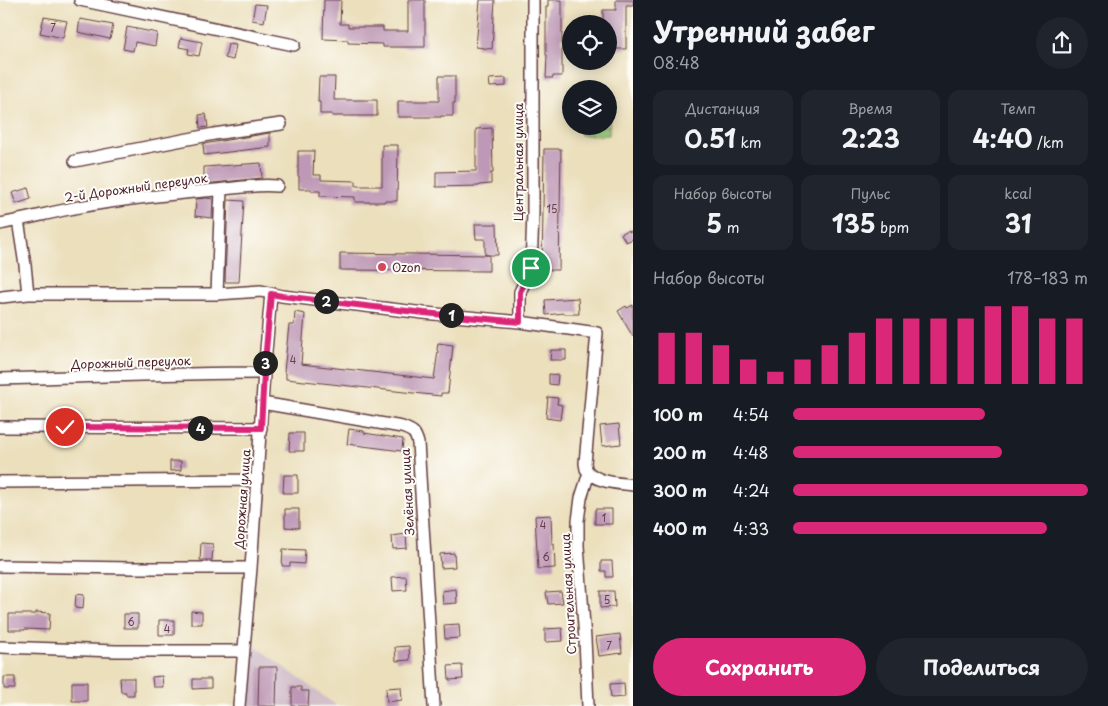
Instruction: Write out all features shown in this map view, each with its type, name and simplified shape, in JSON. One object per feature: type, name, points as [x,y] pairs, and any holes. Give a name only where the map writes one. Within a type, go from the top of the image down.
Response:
[{"type":"street","points":[[80,0],[294,45]]},
{"type":"street","name":"Центральная улица","points":[[520,322],[520,292],[531,268],[533,0]]},
{"type":"street","points":[[75,161],[214,134],[281,124]]},
{"type":"street","name":"2-й Дорожный переулок","points":[[0,224],[88,206],[172,194],[253,185],[277,186]]},
{"type":"street","points":[[217,294],[221,190]]},
{"type":"street","points":[[18,220],[28,294]]},
{"type":"street","points":[[2,297],[28,294],[217,294],[261,291],[282,296],[424,313],[520,322]]},
{"type":"street","name":"Дорожная улица","points":[[239,706],[271,294]]},
{"type":"street","name":"Строительная улица","points":[[520,322],[597,333],[585,463],[589,473],[581,498],[578,521],[588,706]]},
{"type":"street","name":"Дорожный переулок","points":[[0,379],[190,373],[264,373]]},
{"type":"street","name":"Зелёная улица","points":[[262,403],[402,427],[411,430],[416,436],[418,443],[434,706]]},
{"type":"street","points":[[0,426],[261,428]]},
{"type":"street","points":[[589,473],[597,479],[607,482],[633,485]]},
{"type":"street","points":[[0,482],[257,480]]},
{"type":"street","points":[[0,566],[251,568]]},
{"type":"street","points":[[0,647],[116,651],[243,651]]},
{"type":"shaded area","points":[[251,643],[337,706],[247,706]]},
{"type":"building","points":[[324,0],[341,0],[340,24],[348,24],[348,27],[383,27],[383,31],[408,31],[408,0],[425,0],[425,47],[383,47],[383,44],[348,43],[348,40],[323,39]]},
{"type":"building","points":[[480,0],[495,0],[492,49],[476,47]]},
{"type":"building","points":[[548,0],[562,0],[562,76],[553,76],[553,78],[546,78],[546,7],[548,7]]},
{"type":"building","points":[[616,0],[633,0],[633,6],[626,6],[626,49],[617,49],[617,15],[603,15],[603,10],[616,10]]},
{"type":"building","points":[[255,4],[267,5],[264,22],[252,20]]},
{"type":"building","points":[[44,17],[67,21],[63,38],[40,33]]},
{"type":"building","points":[[80,19],[113,25],[110,39],[78,32]]},
{"type":"building","points":[[127,27],[157,33],[155,46],[135,42],[133,51],[123,49]]},
{"type":"building","points":[[181,38],[202,42],[199,56],[188,54],[189,49],[179,47]]},
{"type":"building","points":[[228,44],[236,45],[233,60],[225,58]]},
{"type":"building","points":[[439,76],[455,76],[453,116],[398,117],[398,101],[439,101]]},
{"type":"building","points":[[319,77],[335,77],[334,100],[377,100],[377,116],[332,116],[332,114],[320,114],[320,102],[318,102]]},
{"type":"building","points":[[506,78],[506,86],[490,87],[489,79]]},
{"type":"building","points":[[206,114],[208,127],[200,128],[199,115]]},
{"type":"building","points":[[492,128],[493,173],[491,173],[491,184],[436,187],[436,172],[476,171],[476,129]]},
{"type":"building","points":[[270,133],[270,147],[204,155],[203,144]]},
{"type":"building","points":[[382,145],[398,145],[397,201],[355,202],[355,197],[320,196],[320,191],[299,189],[298,151],[314,151],[313,175],[321,175],[321,180],[356,181],[356,186],[382,186]]},
{"type":"building","points":[[544,149],[561,149],[559,270],[542,270]]},
{"type":"building","points":[[261,163],[262,178],[204,184],[204,167]]},
{"type":"building","points":[[28,188],[31,199],[16,204],[12,193]]},
{"type":"building","points":[[196,199],[213,199],[212,218],[195,216]]},
{"type":"building","points":[[228,200],[244,201],[239,282],[225,282]]},
{"type":"building","points":[[475,224],[497,224],[498,255],[485,255],[485,239],[476,239]]},
{"type":"building","points":[[628,230],[629,232],[633,230],[633,239],[626,242],[621,234]]},
{"type":"building","points":[[340,253],[489,255],[489,271],[340,270]]},
{"type":"building","points":[[578,298],[579,314],[546,315],[545,300]]},
{"type":"building","points":[[633,305],[633,337],[618,311],[626,306],[627,308]]},
{"type":"building","points":[[295,312],[305,314],[301,364],[434,379],[438,343],[453,345],[448,393],[441,393],[441,396],[286,379],[286,373],[284,372],[289,325],[294,325]]},
{"type":"building","points":[[551,350],[566,350],[566,360],[550,360]]},
{"type":"building","points":[[549,374],[558,375],[557,385],[549,384]]},
{"type":"building","points":[[548,397],[558,398],[557,404],[562,405],[560,420],[546,418]]},
{"type":"building","points":[[619,424],[621,444],[602,446],[600,426]]},
{"type":"building","points":[[349,429],[403,439],[402,451],[347,444]]},
{"type":"building","points":[[290,433],[304,433],[304,451],[289,451]]},
{"type":"building","points":[[170,461],[181,461],[181,470],[170,471]]},
{"type":"building","points":[[284,475],[298,475],[298,493],[283,493]]},
{"type":"building","points":[[285,509],[299,509],[299,528],[285,527]]},
{"type":"building","points":[[595,509],[612,509],[612,524],[595,524]]},
{"type":"building","points":[[551,515],[555,568],[538,569],[535,516]]},
{"type":"building","points":[[406,534],[407,548],[393,549],[392,536]]},
{"type":"building","points":[[201,543],[213,544],[212,560],[200,560]]},
{"type":"building","points":[[283,549],[305,550],[304,564],[290,563],[290,566],[282,566]]},
{"type":"building","points":[[454,553],[455,567],[441,568],[440,554]]},
{"type":"building","points":[[601,561],[612,561],[613,577],[606,577],[606,571],[601,571]]},
{"type":"building","points":[[406,576],[407,590],[393,591],[392,577]]},
{"type":"building","points":[[456,589],[457,603],[443,604],[442,591]]},
{"type":"building","points":[[561,591],[563,603],[548,604],[546,592]]},
{"type":"building","points":[[600,591],[614,591],[615,607],[600,608]]},
{"type":"building","points":[[76,594],[84,595],[83,609],[75,608]]},
{"type":"building","points":[[191,611],[202,612],[202,624],[191,624]]},
{"type":"building","points":[[36,612],[50,613],[49,630],[9,630],[9,614],[36,614]]},
{"type":"building","points":[[124,614],[138,614],[138,628],[124,628]]},
{"type":"building","points":[[159,620],[174,620],[174,635],[159,635]]},
{"type":"building","points":[[459,624],[460,638],[445,639],[444,625]]},
{"type":"building","points":[[562,628],[563,641],[545,642],[545,629]]},
{"type":"building","points":[[620,634],[622,653],[599,656],[596,637]]},
{"type":"building","points":[[409,646],[410,660],[396,661],[395,647]]},
{"type":"building","points":[[462,665],[463,679],[449,680],[448,666]]},
{"type":"building","points":[[259,667],[277,667],[276,706],[258,706]]},
{"type":"building","points":[[162,676],[163,687],[153,687],[152,677]]},
{"type":"building","points":[[4,677],[15,677],[15,689],[4,689]]},
{"type":"building","points":[[120,678],[134,678],[134,695],[126,695],[126,692],[121,692]]},
{"type":"building","points":[[193,679],[211,679],[211,688],[193,689]]},
{"type":"building","points":[[72,682],[87,682],[87,701],[72,701]]},
{"type":"building","points":[[624,683],[625,697],[611,698],[610,684]]},
{"type":"building","points":[[292,687],[301,687],[301,691],[309,691],[308,706],[292,706]]},
{"type":"building","points":[[401,687],[402,700],[387,702],[386,688]]},
{"type":"place","name":"Ozon","points":[[382,267]]},
{"type":"route","points":[[65,427],[261,428],[271,294],[424,313],[520,322],[520,292],[531,268]]}]
